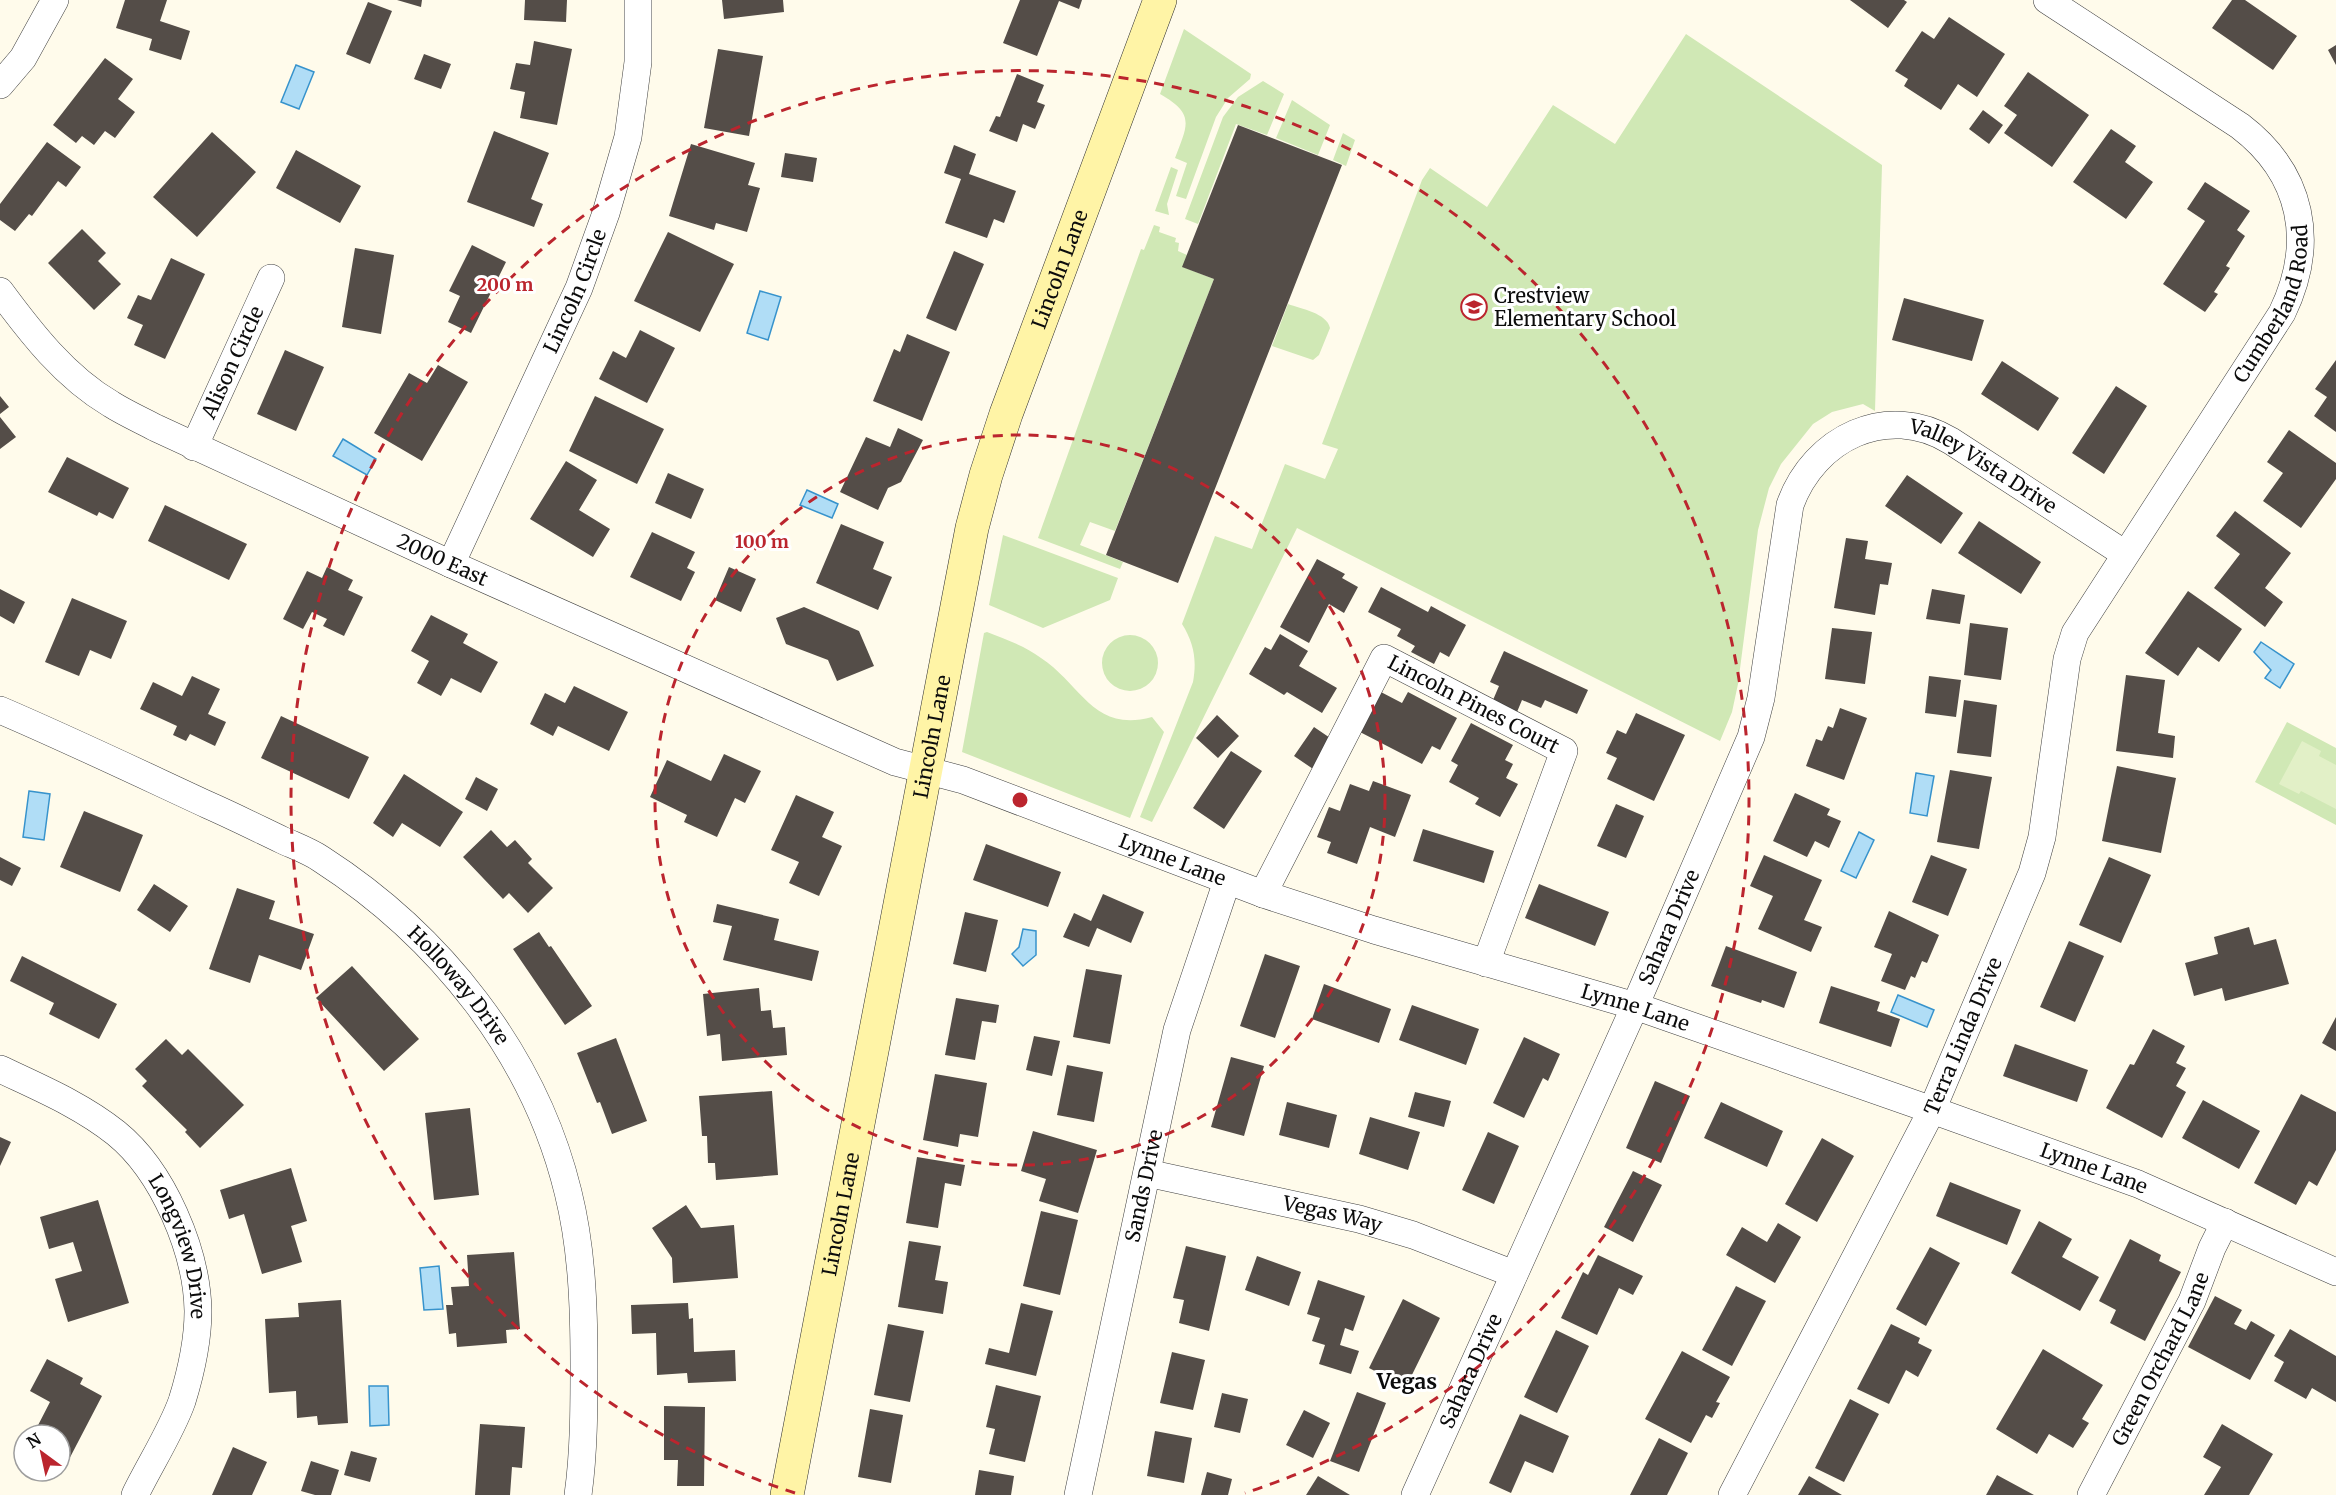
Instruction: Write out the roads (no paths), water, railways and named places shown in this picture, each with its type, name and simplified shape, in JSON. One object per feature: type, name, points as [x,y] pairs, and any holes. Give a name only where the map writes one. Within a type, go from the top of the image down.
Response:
[{"type":"street","points":[[0,86],[23,58],[55,0]]},
{"type":"street","name":"Lincoln Circle","points":[[451,564],[579,288],[606,213],[628,137],[638,62],[638,0]]},
{"type":"street","name":"Lincoln Lane","points":[[787,1495],[970,536],[986,475],[1006,414],[1160,0]]},
{"type":"street","name":"Cumberland Road","points":[[2047,0],[2256,138],[2282,172],[2291,189],[2300,219],[2298,270],[2292,292],[2282,313],[2125,554]]},
{"type":"street","name":"Alison Circle","points":[[194,447],[271,278]]},
{"type":"street","name":"2000 East","points":[[0,291],[36,337],[78,381],[109,403],[194,447],[451,564],[895,762],[925,770]]},
{"type":"street","name":"Valley Vista Drive","points":[[1831,446],[1873,427],[1900,426],[1934,431],[2125,554]]},
{"type":"street","name":"Sahara Drive","points":[[1415,1495],[1635,1005],[1751,737],[1761,698],[1790,505],[1802,477],[1821,454],[1831,446]]},
{"type":"street","name":"Terra Linda Drive","points":[[1732,1495],[1932,1110],[2036,861],[2042,837],[2070,646],[2082,621],[2125,554]]},
{"type":"street","name":"Lincoln Pines Court","points":[[1263,894],[1384,658],[1564,751],[1486,963]]},
{"type":"street","name":"Holloway Drive","points":[[0,710],[318,857],[372,895],[424,940],[465,985],[498,1032],[527,1084],[553,1144],[568,1190],[578,1241],[584,1311],[584,1395],[578,1495]]},
{"type":"street","name":"Lynne Lane","points":[[925,770],[963,780],[1263,894],[1374,930],[1635,1005],[1932,1110],[2138,1184],[2336,1272]]},
{"type":"street","name":"Sands Drive","points":[[1078,1495],[1178,1024],[1227,881]]},
{"type":"street","name":"Longview Drive","points":[[0,1069],[77,1105],[118,1134],[154,1175],[174,1211],[190,1255],[198,1310],[194,1359],[181,1403],[135,1495]]},
{"type":"street","name":"Vegas Way","points":[[1147,1173],[1359,1219],[1413,1235],[1514,1274]]},
{"type":"street","name":"Green Orchard Lane","points":[[2091,1495],[2192,1301],[2212,1248],[2225,1222]]},
{"type":"water","points":[[296,65],[314,72],[299,109],[281,102]]},
{"type":"water","points":[[760,291],[781,297],[768,340],[747,333]]},
{"type":"water","points":[[343,439],[376,459],[367,475],[333,456]]},
{"type":"water","points":[[807,490],[838,504],[832,518],[800,505]]},
{"type":"water","points":[[2261,642],[2294,664],[2280,688],[2265,678],[2271,670],[2254,652]]},
{"type":"water","points":[[1916,773],[1934,776],[1927,816],[1910,813]]},
{"type":"water","points":[[29,791],[50,794],[44,840],[23,837]]},
{"type":"water","points":[[1859,832],[1874,840],[1856,878],[1841,871]]},
{"type":"water","points":[[1023,929],[1036,931],[1036,955],[1023,966],[1012,954],[1019,947]]},
{"type":"water","points":[[1898,995],[1934,1010],[1927,1027],[1891,1012]]},
{"type":"water","points":[[439,1266],[443,1309],[424,1310],[420,1268]]},
{"type":"water","points":[[369,1386],[388,1386],[389,1425],[370,1426]]},
{"type":"place","name":"Crestview Elementary School","points":[[1474,307]]},
{"type":"district","name":"Vegas","points":[[1407,1382]]}]
